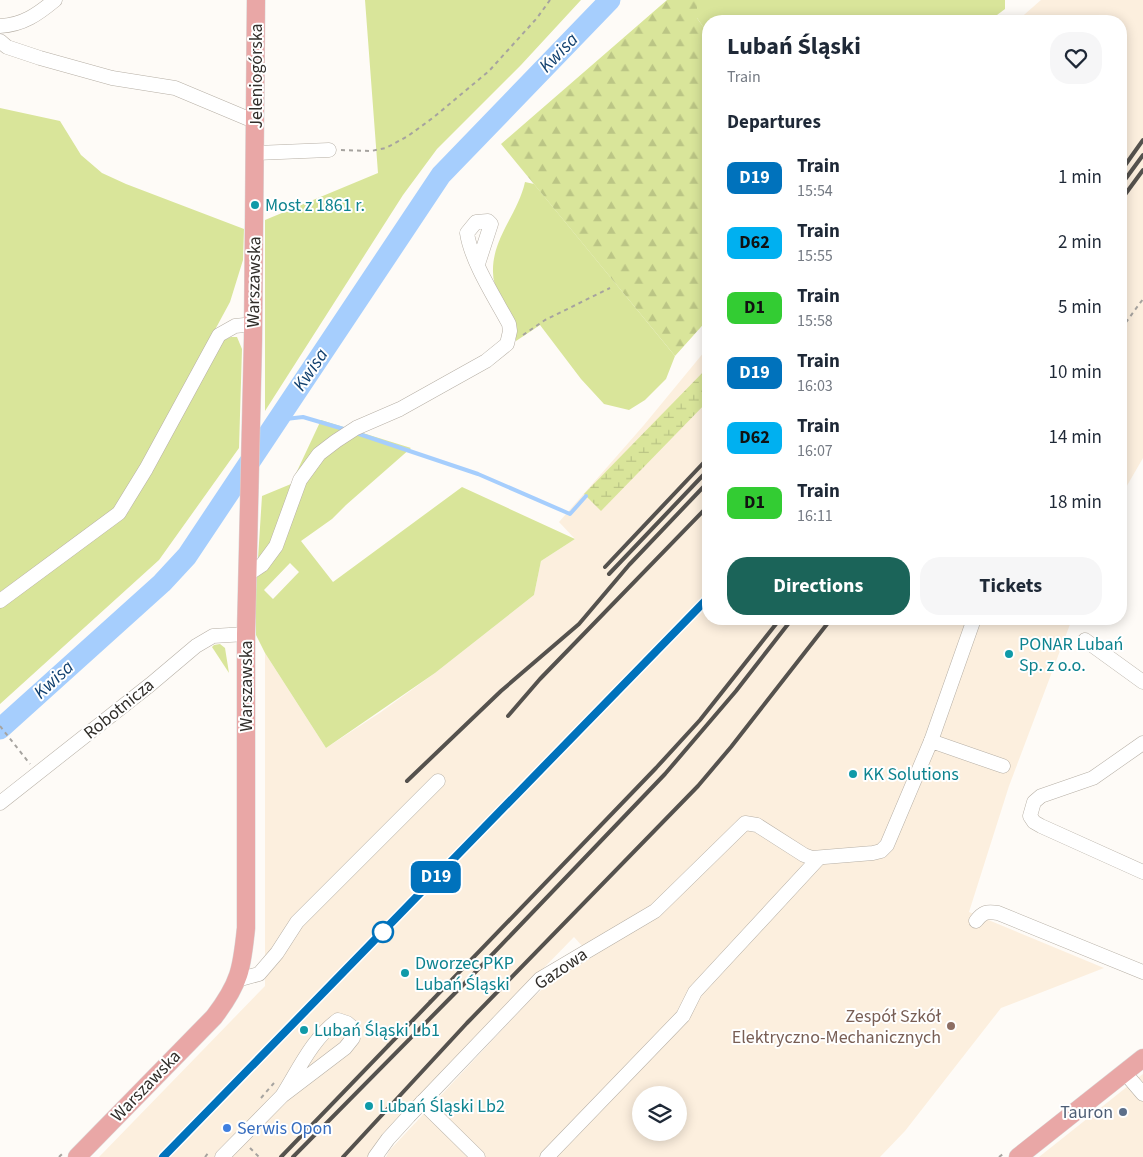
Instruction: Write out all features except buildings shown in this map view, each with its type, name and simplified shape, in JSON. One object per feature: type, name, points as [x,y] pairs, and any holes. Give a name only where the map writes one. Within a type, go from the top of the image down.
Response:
[{"type":"main road","name":"Jeleniogórska","points":[[256,0],[256,152]]},
{"type":"main road","name":"Warszawska","points":[[77,1157],[214,1016],[227,999],[237,980],[242,964],[246,928],[246,634],[256,152]]},
{"type":"main road","points":[[1018,1157],[1143,1058]]},
{"type":"street","points":[[0,26],[13,26],[36,15],[56,0]]},
{"type":"street","points":[[0,41],[7,46],[40,58],[112,78],[175,88],[248,119],[256,119]]},
{"type":"street","points":[[256,152],[329,150]]},
{"type":"street","points":[[247,572],[262,565],[276,546],[300,480],[313,460],[323,450],[356,428],[400,409],[476,368],[502,349],[509,337],[509,324],[478,264]]},
{"type":"street","points":[[0,601],[119,513],[146,469],[220,335],[235,326],[253,332]]},
{"type":"street","points":[[547,1157],[683,1016],[695,992],[819,858],[873,854],[884,849],[931,741],[972,625]]},
{"type":"street","name":"Robotnicza","points":[[0,803],[151,684],[196,646],[213,636],[246,634]]},
{"type":"street","points":[[1085,640],[1143,682]]},
{"type":"street","points":[[931,741],[1003,766]]},
{"type":"street","points":[[1143,742],[1093,778],[1041,796],[1034,802],[1030,816],[1034,822],[1050,831],[1143,872]]},
{"type":"street","points":[[237,980],[258,974],[277,953],[297,922],[438,781]]},
{"type":"street","name":"Gazowa","points":[[375,1157],[388,1139],[422,1102],[540,979],[655,911],[745,823],[757,825],[804,855],[819,858]]},
{"type":"street","points":[[976,921],[988,911],[998,913],[1143,972]]},
{"type":"street","points":[[222,1157],[282,1096],[345,1048],[354,1038],[353,1028],[347,1023],[338,1020],[328,1028],[312,1047],[282,1096]]},
{"type":"street","points":[[1125,1073],[1143,1094]]},
{"type":"street","points":[[422,1102],[478,1157]]},
{"type":"path","points":[[329,150],[376,151],[391,146],[408,136],[489,71],[537,18],[550,0]]},
{"type":"path","points":[[502,349],[545,320],[610,288]]},
{"type":"path","points":[[1127,320],[1143,299]]},
{"type":"path","points":[[0,726],[38,774]]},
{"type":"path","points":[[404,906],[408,909]]},
{"type":"path","points":[[369,942],[372,946]]},
{"type":"path","points":[[341,971],[345,974]]},
{"type":"path","points":[[429,1000],[433,1005]]},
{"type":"path","points":[[387,1044],[391,1048]]},
{"type":"path","points":[[248,1146],[259,1157]]},
{"type":"shaded area","points":[[1041,0],[1143,0],[1143,458],[1127,486],[1127,15],[1024,15]]},
{"type":"shaded area","points":[[702,355],[702,625],[1070,625],[1009,786],[969,912],[1104,968],[1001,1008],[905,1131],[880,1157],[386,1157],[389,1151],[527,1003],[549,983],[592,957],[574,937],[396,1120],[369,1157],[99,1157],[265,986],[265,653],[326,748],[381,712],[435,673],[534,595],[541,561],[575,539],[559,522],[644,425]]},
{"type":"shaded area","points":[[1143,1074],[1143,1157],[1039,1157],[1088,1118]]},
{"type":"green space","points":[[365,0],[581,0],[521,65],[437,149],[403,195],[265,411],[265,220],[378,173]]},
{"type":"green space","points":[[667,0],[697,0],[697,18],[702,25],[702,326],[675,356],[501,144]]},
{"type":"green space","points":[[697,0],[1005,0],[1005,9],[997,15],[702,15],[702,25],[697,18]]},
{"type":"green space","points":[[0,108],[60,121],[81,155],[102,173],[244,229],[243,260],[230,302],[137,474],[116,507],[100,521],[0,592]]},
{"type":"green space","points":[[525,182],[534,184],[675,356],[666,379],[645,400],[629,410],[604,404],[581,379],[540,325],[516,341],[514,324],[497,292],[493,272],[497,248],[522,194]]},
{"type":"green space","points":[[237,337],[242,349],[239,448],[159,560],[0,704],[0,608],[120,521],[129,511],[224,340]]},
{"type":"green space","points":[[702,373],[702,407],[601,511],[584,494]]},
{"type":"green space","points":[[321,420],[411,448],[332,519],[301,541],[333,582],[462,487],[575,539],[541,561],[534,595],[435,673],[326,748],[265,653],[256,635],[256,590],[262,496],[291,484]],"holes":[[[290,563],[299,572],[273,599],[264,590]]]},
{"type":"green space","points":[[220,644],[225,648],[229,673],[212,647]]},
{"type":"waterway","name":"Kwisa","points":[[0,729],[162,583],[187,556],[441,175],[610,0]]},
{"type":"waterway","points":[[277,420],[303,417],[347,430]]},
{"type":"waterway","points":[[356,433],[478,474],[570,514],[586,496]]},
{"type":"railway","points":[[1127,163],[1143,140]]},
{"type":"railway","points":[[1127,177],[1143,155]]},
{"type":"railway","points":[[1127,192],[1143,170]]},
{"type":"railway","points":[[605,567],[702,464]]},
{"type":"railway","points":[[609,574],[702,476]]},
{"type":"railway","points":[[407,781],[501,691],[579,624],[629,565],[702,488]]},
{"type":"railway","points":[[508,716],[540,679],[702,512]]},
{"type":"railway","points":[[163,1157],[702,604]]},
{"type":"railway","points":[[281,1157],[656,768],[700,720],[775,625]]},
{"type":"railway","points":[[293,1157],[463,985],[665,774],[736,691],[787,625]]},
{"type":"railway","points":[[343,1157],[467,1023],[698,786],[826,625]]},
{"type":"train","name":"D19","points":[[163,1157],[702,604]]},
{"type":"place","name":"Most z 1861 r.","points":[[255,205]]},
{"type":"place","name":"PONAR Lubań Sp. z o.o.","points":[[1009,654]]},
{"type":"place","name":"KK Solutions","points":[[853,774]]},
{"type":"place","name":"Dworzec PKP Lubań Śląski","points":[[405,973]]},
{"type":"place","name":"Zespół Szkół Elektryczno-Mechanicznych","points":[[951,1026]]},
{"type":"place","name":"Lubań Śląski Lb1","points":[[304,1030]]},
{"type":"place","name":"Lubań Śląski Lb2","points":[[369,1106]]},
{"type":"place","name":"Tauron","points":[[1123,1112]]},
{"type":"place","name":"Serwis Opon","points":[[227,1128]]}]
